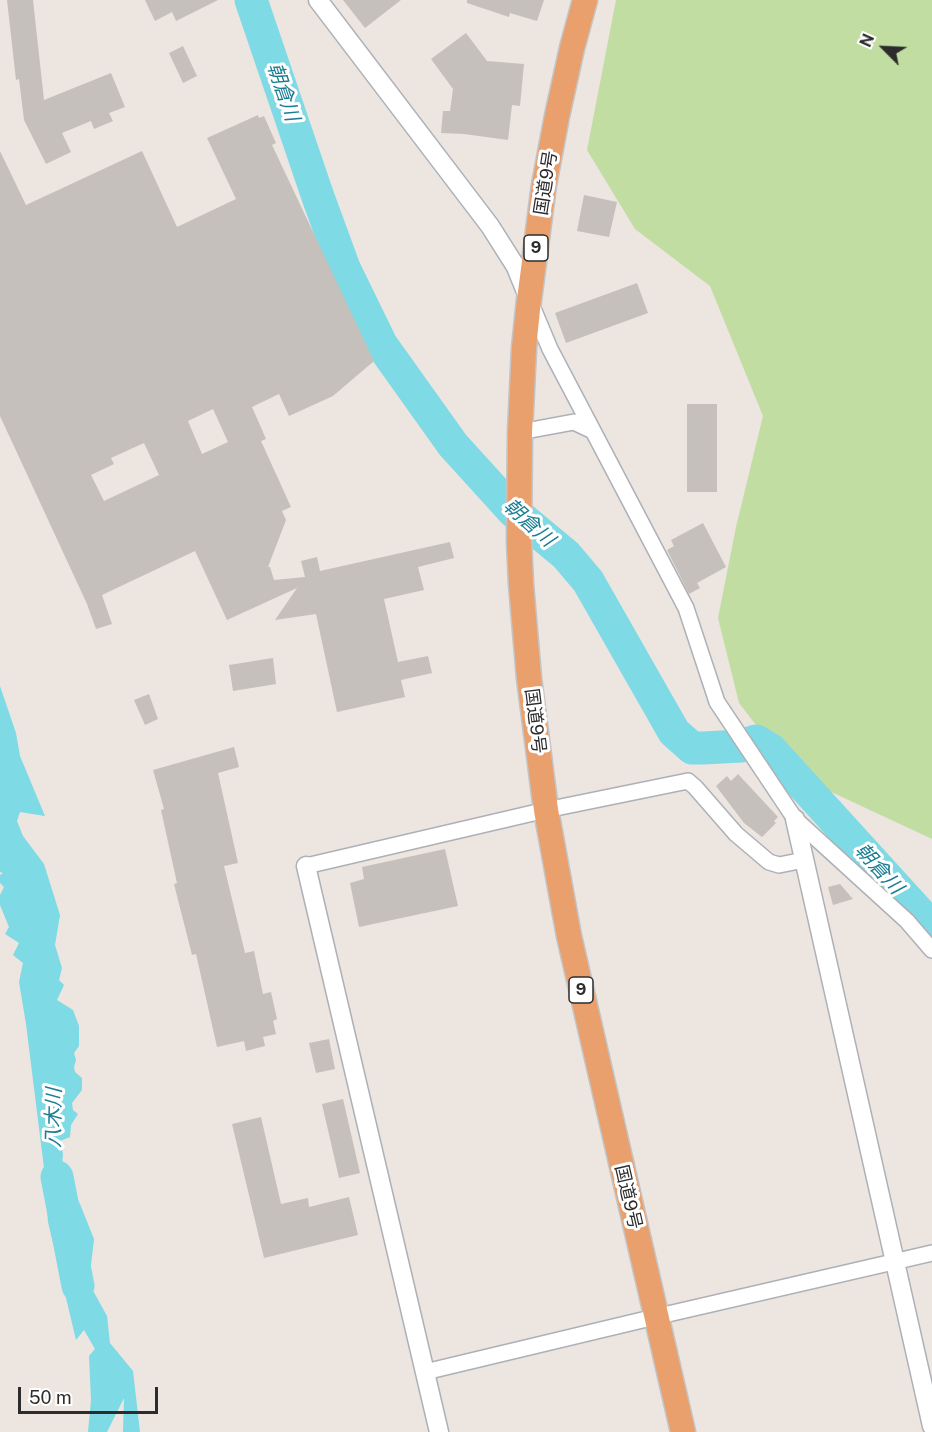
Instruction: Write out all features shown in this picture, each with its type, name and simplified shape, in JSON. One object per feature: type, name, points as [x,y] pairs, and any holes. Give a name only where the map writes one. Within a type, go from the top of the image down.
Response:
[{"type":"highway","name":"国道9号","points":[[585,0],[572,48],[544,185],[529,300],[520,432],[520,584],[529,678],[546,810],[569,936],[683,1432]]},
{"type":"street","points":[[318,0],[490,225],[516,267],[550,349],[686,608],[717,702],[795,819],[907,921],[932,950]]},
{"type":"street","points":[[520,432],[574,422],[593,431]]},
{"type":"street","points":[[439,1432],[306,866],[546,810],[688,781],[736,834],[770,862],[779,865],[804,860]]},
{"type":"street","points":[[795,819],[932,1426]]},
{"type":"street","points":[[425,1372],[932,1253]]},
{"type":"green space","points":[[616,0],[932,0],[932,839],[795,775],[739,703],[718,618],[736,527],[763,416],[710,286],[635,229],[587,150]]},
{"type":"water","points":[[0,686],[16,733],[20,756],[45,816],[20,812],[17,821],[23,836],[44,864],[60,915],[55,945],[62,968],[59,980],[64,985],[57,1000],[73,1010],[79,1026],[79,1046],[74,1053],[76,1060],[74,1067],[75,1072],[82,1078],[82,1090],[72,1103],[73,1110],[78,1114],[71,1125],[70,1137],[60,1141],[63,1154],[62,1167],[94,1239],[90,1274],[91,1287],[107,1316],[110,1343],[133,1371],[140,1432],[123,1432],[124,1398],[107,1432],[88,1432],[91,1400],[89,1356],[95,1349],[84,1330],[76,1340],[48,1222],[44,1168],[19,982],[23,963],[13,955],[19,943],[5,934],[9,927],[0,905],[0,895],[4,887],[0,883],[0,875],[3,873],[0,872]]},
{"type":"building","points":[[7,0],[33,0],[44,100],[111,73],[125,107],[109,113],[113,121],[94,129],[91,121],[62,133],[71,152],[46,164],[24,120],[19,79],[16,80]]},
{"type":"building","points":[[145,0],[218,0],[176,21],[172,12],[155,21]]},
{"type":"building","points":[[343,0],[401,0],[365,28]]},
{"type":"building","points":[[467,0],[544,0],[537,21],[510,13],[509,17],[467,3]]},
{"type":"building","points":[[466,33],[487,61],[524,64],[520,106],[512,105],[508,140],[441,133],[443,111],[450,111],[453,89],[431,59]]},
{"type":"building","points":[[183,46],[197,76],[183,83],[169,53]]},
{"type":"building","points":[[258,115],[259,118],[264,116],[276,143],[272,145],[374,361],[333,396],[289,416],[279,394],[252,407],[266,439],[261,441],[291,507],[282,511],[286,520],[268,567],[270,567],[274,580],[305,577],[301,561],[317,557],[320,571],[450,542],[454,558],[418,567],[424,590],[384,599],[398,662],[428,656],[432,673],[401,680],[405,697],[337,712],[316,614],[275,620],[297,588],[227,620],[195,551],[102,595],[112,624],[96,629],[87,604],[0,416],[0,151],[26,205],[142,151],[177,227],[236,199],[207,138]],"holes":[[[213,409],[228,442],[202,454],[188,421]],[[144,443],[159,475],[104,501],[91,475],[114,464],[111,458]]]},
{"type":"building","points":[[584,195],[617,202],[609,237],[577,231]]},
{"type":"building","points":[[637,283],[648,313],[566,343],[555,313]]},
{"type":"building","points":[[687,404],[717,404],[717,492],[687,492]]},
{"type":"building","points":[[703,523],[726,567],[697,583],[700,588],[689,594],[667,550],[674,546],[671,540]]},
{"type":"building","points":[[273,658],[276,684],[233,691],[229,665]]},
{"type":"building","points":[[149,694],[158,719],[145,725],[134,700]]},
{"type":"building","points":[[234,747],[239,767],[218,773],[238,863],[224,866],[245,953],[254,951],[263,994],[271,992],[277,1019],[273,1021],[276,1034],[263,1037],[265,1046],[246,1051],[244,1041],[217,1047],[196,954],[192,955],[174,884],[177,883],[161,810],[164,809],[153,770]]},
{"type":"building","points":[[738,774],[778,817],[774,821],[776,823],[762,837],[744,823],[716,786],[727,776],[731,781]]},
{"type":"building","points":[[445,849],[458,906],[359,927],[350,883],[364,879],[362,867]]},
{"type":"building","points":[[840,884],[853,899],[833,905],[828,887]]},
{"type":"building","points":[[329,1039],[335,1069],[316,1073],[309,1043]]},
{"type":"building","points":[[343,1099],[360,1173],[339,1178],[322,1104]]},
{"type":"building","points":[[261,1117],[281,1204],[308,1198],[309,1207],[349,1197],[358,1235],[264,1258],[232,1124]]},
{"type":"waterway","name":"朝倉川","points":[[251,0],[344,268],[381,344],[453,445],[513,511],[566,555],[588,581],[674,732],[692,748],[741,746],[756,741],[771,750],[932,927]]},
{"type":"waterway","name":"八木川","points":[[57,1177],[78,1286]]}]
